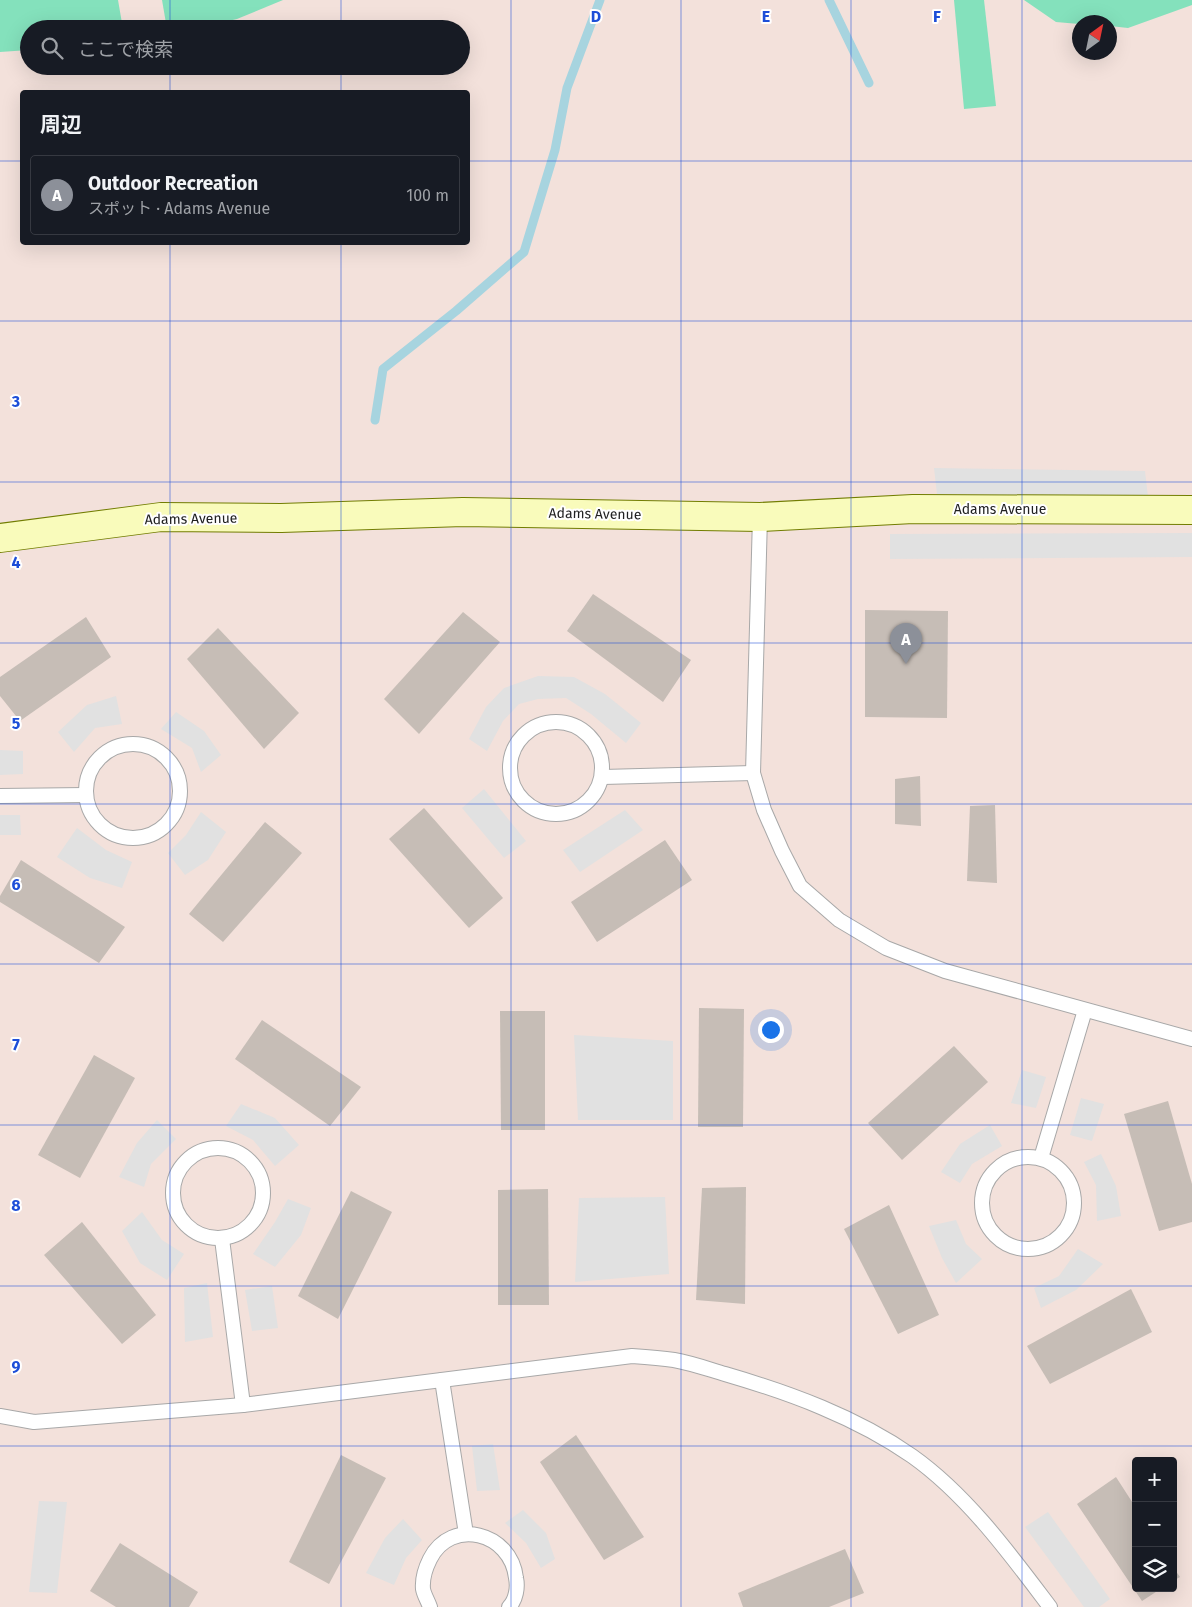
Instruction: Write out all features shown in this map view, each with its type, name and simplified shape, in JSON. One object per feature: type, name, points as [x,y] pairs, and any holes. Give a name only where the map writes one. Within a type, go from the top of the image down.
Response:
[{"type":"street","name":"Adams Avenue","points":[[0,538],[160,517],[280,518],[463,512],[760,517],[913,509],[1192,510]]},
{"type":"lane","points":[[760,517],[753,773],[764,810],[800,886],[839,920],[886,948],[946,971],[1192,1040]]},
{"type":"lane","points":[[549,722],[568,722],[588,733],[601,752],[603,777],[594,798],[575,812],[556,815],[534,810],[526,804],[516,791],[510,774],[511,756],[519,740],[531,729],[549,722]]},
{"type":"lane","points":[[123,744],[140,744],[157,749],[173,764],[180,779],[181,797],[174,817],[158,833],[138,838],[117,836],[98,823],[89,808],[86,794],[86,783],[91,768],[106,751],[123,744]]},
{"type":"lane","points":[[603,777],[753,773]]},
{"type":"lane","points":[[0,796],[86,794]]},
{"type":"lane","points":[[1041,1158],[1085,1010]]},
{"type":"lane","points":[[210,1148],[225,1148],[244,1156],[256,1169],[263,1185],[263,1202],[256,1220],[241,1233],[222,1239],[201,1237],[186,1226],[175,1211],[171,1191],[175,1175],[186,1160],[197,1152],[210,1148]]},
{"type":"lane","points":[[1020,1157],[1041,1158],[1061,1170],[1072,1186],[1075,1204],[1072,1222],[1060,1238],[1044,1247],[1020,1249],[998,1239],[986,1223],[982,1206],[984,1187],[992,1174],[1005,1162],[1020,1157]]},
{"type":"lane","points":[[222,1239],[243,1405]]},
{"type":"lane","points":[[0,1416],[34,1422],[243,1405],[632,1356],[674,1360],[770,1387],[818,1406],[866,1428],[912,1456],[945,1484],[982,1521],[1019,1565],[1050,1607]]},
{"type":"lane","points":[[442,1380],[466,1534]]},
{"type":"lane","points":[[430,1607],[423,1590],[424,1571],[435,1549],[449,1539],[466,1534],[491,1539],[504,1549],[515,1568],[517,1585],[510,1607]]},
{"type":"shaded area","points":[[0,0],[1192,0],[1192,1607],[0,1607]]},
{"type":"shaded area","points":[[934,468],[1145,471],[1148,497],[937,494]]},
{"type":"shaded area","points":[[1192,533],[1192,557],[890,559],[890,534]]},
{"type":"shaded area","points":[[538,676],[574,677],[605,694],[641,723],[626,743],[591,714],[566,698],[538,699],[519,704],[503,721],[487,751],[469,739],[486,707],[504,688]]},
{"type":"shaded area","points":[[116,696],[122,724],[95,728],[74,752],[58,732],[87,705]]},
{"type":"shaded area","points":[[176,712],[204,731],[221,755],[201,772],[192,748],[161,729]]},
{"type":"shaded area","points":[[0,750],[23,751],[23,774],[0,775]]},
{"type":"shaded area","points":[[484,789],[526,841],[504,858],[462,808]]},
{"type":"shaded area","points":[[625,810],[643,830],[580,872],[563,850]]},
{"type":"shaded area","points":[[201,812],[226,832],[208,860],[185,875],[168,853],[186,835]]},
{"type":"shaded area","points":[[0,815],[20,815],[21,835],[0,835]]},
{"type":"shaded area","points":[[77,828],[106,850],[132,862],[122,888],[90,878],[57,857]]},
{"type":"shaded area","points":[[574,1035],[673,1041],[673,1120],[578,1120]]},
{"type":"shaded area","points":[[1022,1070],[1046,1077],[1036,1108],[1011,1103]]},
{"type":"shaded area","points":[[1081,1098],[1104,1104],[1092,1141],[1070,1135]]},
{"type":"shaded area","points":[[241,1104],[275,1118],[299,1145],[275,1166],[253,1140],[226,1126]]},
{"type":"shaded area","points":[[157,1120],[176,1139],[151,1164],[144,1187],[119,1177],[137,1143]]},
{"type":"shaded area","points":[[990,1125],[1002,1146],[972,1164],[960,1183],[941,1172],[960,1144]]},
{"type":"shaded area","points":[[1101,1154],[1116,1186],[1121,1216],[1097,1221],[1096,1185],[1084,1162]]},
{"type":"shaded area","points":[[665,1197],[669,1274],[575,1282],[579,1198]]},
{"type":"shaded area","points":[[288,1199],[311,1208],[301,1235],[275,1267],[253,1254]]},
{"type":"shaded area","points":[[142,1212],[162,1240],[184,1254],[167,1280],[140,1263],[122,1231]]},
{"type":"shaded area","points":[[956,1220],[966,1244],[982,1259],[956,1283],[942,1258],[929,1226]]},
{"type":"shaded area","points":[[1078,1249],[1103,1264],[1076,1290],[1041,1308],[1034,1288],[1059,1276]]},
{"type":"shaded area","points":[[207,1283],[213,1337],[185,1342],[184,1288]]},
{"type":"shaded area","points":[[272,1286],[278,1328],[252,1331],[245,1290]]},
{"type":"shaded area","points":[[493,1444],[500,1490],[477,1491],[472,1446]]},
{"type":"shaded area","points":[[39,1501],[67,1502],[57,1593],[29,1592]]},
{"type":"shaded area","points":[[523,1510],[546,1533],[555,1559],[541,1568],[526,1543],[505,1523]]},
{"type":"shaded area","points":[[1048,1512],[1110,1599],[1099,1607],[1084,1607],[1025,1527]]},
{"type":"shaded area","points":[[403,1519],[422,1540],[406,1558],[394,1585],[366,1573],[385,1538]]},
{"type":"green space","points":[[0,0],[118,0],[121,20],[20,20],[20,51],[0,52]]},
{"type":"green space","points":[[162,0],[283,0],[233,20],[165,20]]},
{"type":"green space","points":[[954,0],[984,0],[996,106],[964,109]]},
{"type":"green space","points":[[1024,0],[1192,0],[1192,5],[1128,28],[1117,27],[1117,15],[1072,15],[1072,23],[1056,22]]},
{"type":"building","points":[[593,594],[691,660],[663,702],[567,631]]},
{"type":"building","points":[[865,610],[948,611],[947,718],[865,717]]},
{"type":"building","points":[[463,612],[500,642],[419,734],[384,699]]},
{"type":"building","points":[[86,617],[111,657],[20,721],[0,696],[0,677]]},
{"type":"building","points":[[218,628],[299,713],[264,749],[187,659]]},
{"type":"building","points":[[920,776],[921,826],[895,824],[895,779]]},
{"type":"building","points":[[995,805],[997,883],[967,881],[970,806]]},
{"type":"building","points":[[424,808],[503,898],[469,928],[389,839]]},
{"type":"building","points":[[265,822],[302,853],[223,942],[189,914]]},
{"type":"building","points":[[665,840],[692,880],[597,942],[571,902]]},
{"type":"building","points":[[21,860],[125,927],[99,963],[0,902],[0,896]]},
{"type":"building","points":[[699,1008],[744,1009],[743,1127],[698,1127]]},
{"type":"building","points":[[500,1011],[545,1011],[545,1130],[501,1130]]},
{"type":"building","points":[[262,1020],[361,1087],[330,1126],[235,1059]]},
{"type":"building","points":[[954,1046],[988,1082],[902,1160],[868,1123]]},
{"type":"building","points":[[94,1055],[135,1078],[80,1178],[38,1155]]},
{"type":"building","points":[[1168,1101],[1192,1184],[1192,1222],[1159,1231],[1124,1114]]},
{"type":"building","points":[[746,1187],[745,1304],[696,1300],[702,1188]]},
{"type":"building","points":[[548,1189],[549,1305],[498,1305],[498,1190]]},
{"type":"building","points":[[351,1191],[392,1212],[338,1319],[298,1296]]},
{"type":"building","points":[[889,1205],[939,1315],[898,1334],[844,1229]]},
{"type":"building","points":[[82,1222],[156,1315],[122,1344],[44,1255]]},
{"type":"building","points":[[1131,1289],[1152,1332],[1050,1384],[1027,1346]]},
{"type":"building","points":[[576,1435],[644,1537],[604,1560],[540,1462]]},
{"type":"building","points":[[341,1455],[386,1478],[329,1584],[289,1562]]},
{"type":"building","points":[[1116,1477],[1132,1502],[1132,1586],[1077,1504]]},
{"type":"building","points":[[120,1543],[198,1592],[189,1607],[116,1607],[90,1591]]},
{"type":"building","points":[[845,1549],[864,1593],[829,1607],[743,1607],[738,1593]]},
{"type":"building","points":[[1136,1592],[1156,1592],[1142,1601]]},
{"type":"waterway","points":[[375,420],[383,369],[456,311],[524,252],[555,150],[567,88],[600,0]]},
{"type":"waterway","points":[[829,0],[869,83]]},
{"type":"place","name":"Outdoor Recreation","points":[[906,664]]}]
